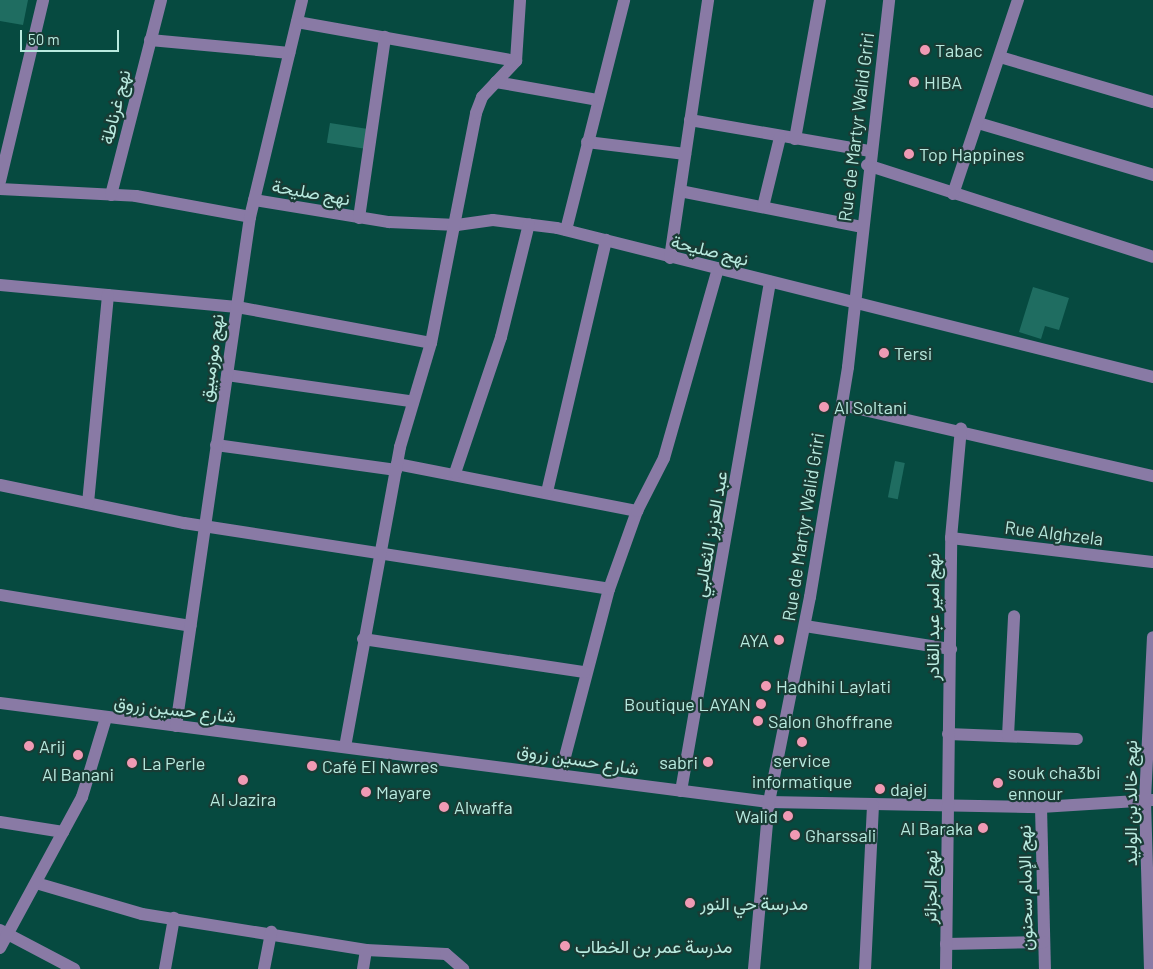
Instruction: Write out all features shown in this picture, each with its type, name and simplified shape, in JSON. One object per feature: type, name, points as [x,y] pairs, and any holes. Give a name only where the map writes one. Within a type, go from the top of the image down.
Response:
[{"type":"street","points":[[0,181],[43,0]]},
{"type":"street","name":"نهج غرناطة","points":[[111,194],[161,0]]},
{"type":"street","name":"نهج موزمبيق","points":[[176,726],[250,217],[302,0]]},
{"type":"street","points":[[345,747],[363,639],[410,401],[432,342],[457,225],[476,113],[496,82],[516,61],[520,0]]},
{"type":"street","points":[[566,230],[624,0]]},
{"type":"street","points":[[670,258],[708,0]]},
{"type":"street","points":[[795,139],[820,0]]},
{"type":"street","name":"Rue de Martyr Walid Griri","points":[[754,969],[769,802],[805,626],[857,303],[861,227],[867,165],[889,0]]},
{"type":"street","points":[[953,194],[1018,0]]},
{"type":"street","points":[[297,22],[516,61]]},
{"type":"street","points":[[359,218],[386,37]]},
{"type":"street","points":[[150,40],[289,53]]},
{"type":"street","points":[[1000,57],[1153,102]]},
{"type":"street","points":[[496,82],[598,100]]},
{"type":"street","points":[[690,120],[870,151]]},
{"type":"street","points":[[978,123],[1153,175]]},
{"type":"street","points":[[763,207],[780,137]]},
{"type":"street","points":[[587,142],[685,154]]},
{"type":"street","points":[[867,165],[1153,257]]},
{"type":"street","points":[[0,189],[111,194],[250,217]]},
{"type":"street","points":[[680,191],[861,227]]},
{"type":"street","name":"نهج صليحة","points":[[254,200],[359,218],[457,225],[484,220],[566,230],[670,258],[1153,377]]},
{"type":"street","points":[[455,473],[501,337],[529,224]]},
{"type":"street","points":[[547,492],[606,240]]},
{"type":"street","points":[[561,772],[585,672],[609,588],[637,511],[664,458],[718,269]]},
{"type":"street","name":"عبد العزيز الثعالبي","points":[[681,792],[770,282]]},
{"type":"street","points":[[0,284],[237,307],[432,342]]},
{"type":"street","points":[[88,503],[108,295]]},
{"type":"street","points":[[227,375],[410,401]]},
{"type":"street","points":[[842,404],[961,428],[1153,476]]},
{"type":"street","name":"نهج امير عبد القادر","points":[[948,806],[951,538],[961,428]]},
{"type":"street","points":[[216,445],[455,473],[637,511]]},
{"type":"street","points":[[0,485],[205,526],[609,588]]},
{"type":"street","name":"Rue Alghzela","points":[[951,538],[1153,562]]},
{"type":"street","points":[[0,595],[191,626]]},
{"type":"street","points":[[1008,736],[1014,616]]},
{"type":"street","points":[[805,626],[950,649]]},
{"type":"street","name":"نهج خالد بن الوليد","points":[[1150,969],[1149,800],[1153,637]]},
{"type":"street","points":[[363,639],[585,672]]},
{"type":"street","name":"شارع حسين زروق","points":[[0,703],[106,718],[561,772],[681,792],[769,802],[1041,807],[1149,800]]},
{"type":"street","points":[[0,948],[5,931],[36,883],[82,797],[106,718]]},
{"type":"street","points":[[948,734],[1078,739]]},
{"type":"street","points":[[865,969],[873,805]]},
{"type":"street","name":"نهج الجزائر","points":[[946,969],[948,806]]},
{"type":"street","name":"نهج الإمام سحنون","points":[[1041,807],[1045,969]]},
{"type":"street","points":[[0,822],[62,832]]},
{"type":"street","points":[[36,883],[142,914],[271,932],[366,950],[446,954],[463,969]]},
{"type":"street","points":[[166,969],[174,918]]},
{"type":"street","points":[[5,931],[74,969]]},
{"type":"street","points":[[264,969],[271,932]]},
{"type":"street","points":[[946,944],[1044,942]]},
{"type":"street","points":[[363,969],[366,950]]},
{"type":"shaded area","points":[[0,0],[28,0],[23,25],[0,21]]},
{"type":"shaded area","points":[[330,123],[370,129],[366,149],[327,143]]},
{"type":"shaded area","points":[[1033,287],[1069,298],[1059,330],[1045,326],[1041,339],[1019,332]]},
{"type":"shaded area","points":[[895,461],[905,463],[898,499],[888,497]]},
{"type":"place","name":"Tabac","points":[[925,50]]},
{"type":"place","name":"HIBA","points":[[914,82]]},
{"type":"place","name":"Top Happines","points":[[909,154]]},
{"type":"place","name":"Tersi","points":[[884,353]]},
{"type":"place","name":"Al Soltani","points":[[824,407]]},
{"type":"place","name":"AYA","points":[[779,640]]},
{"type":"place","name":"Hadhihi Laylati","points":[[766,686]]},
{"type":"place","name":"Boutique LAYAN","points":[[761,704]]},
{"type":"place","name":"Salon Ghoffrane","points":[[758,721]]},
{"type":"place","name":"service informatique","points":[[802,742]]},
{"type":"place","name":"Arij","points":[[29,746]]},
{"type":"place","name":"Al Banani","points":[[78,755]]},
{"type":"place","name":"sabri","points":[[708,762]]},
{"type":"place","name":"La Perle","points":[[132,763]]},
{"type":"place","name":"Café El Nawres","points":[[312,766]]},
{"type":"place","name":"Al Jazira","points":[[243,780]]},
{"type":"place","name":"souk cha3bi ennour","points":[[998,783]]},
{"type":"place","name":"dajej","points":[[880,789]]},
{"type":"place","name":"Mayare","points":[[366,792]]},
{"type":"place","name":"Alwaffa","points":[[444,807]]},
{"type":"place","name":"Walid","points":[[788,816]]},
{"type":"place","name":"Al Baraka","points":[[983,828]]},
{"type":"place","name":"Gharssali","points":[[795,835]]},
{"type":"place","name":"مدرسة حي النور","points":[[690,903]]},
{"type":"place","name":"مدرسة عمر بن الخطاب","points":[[565,946]]}]
